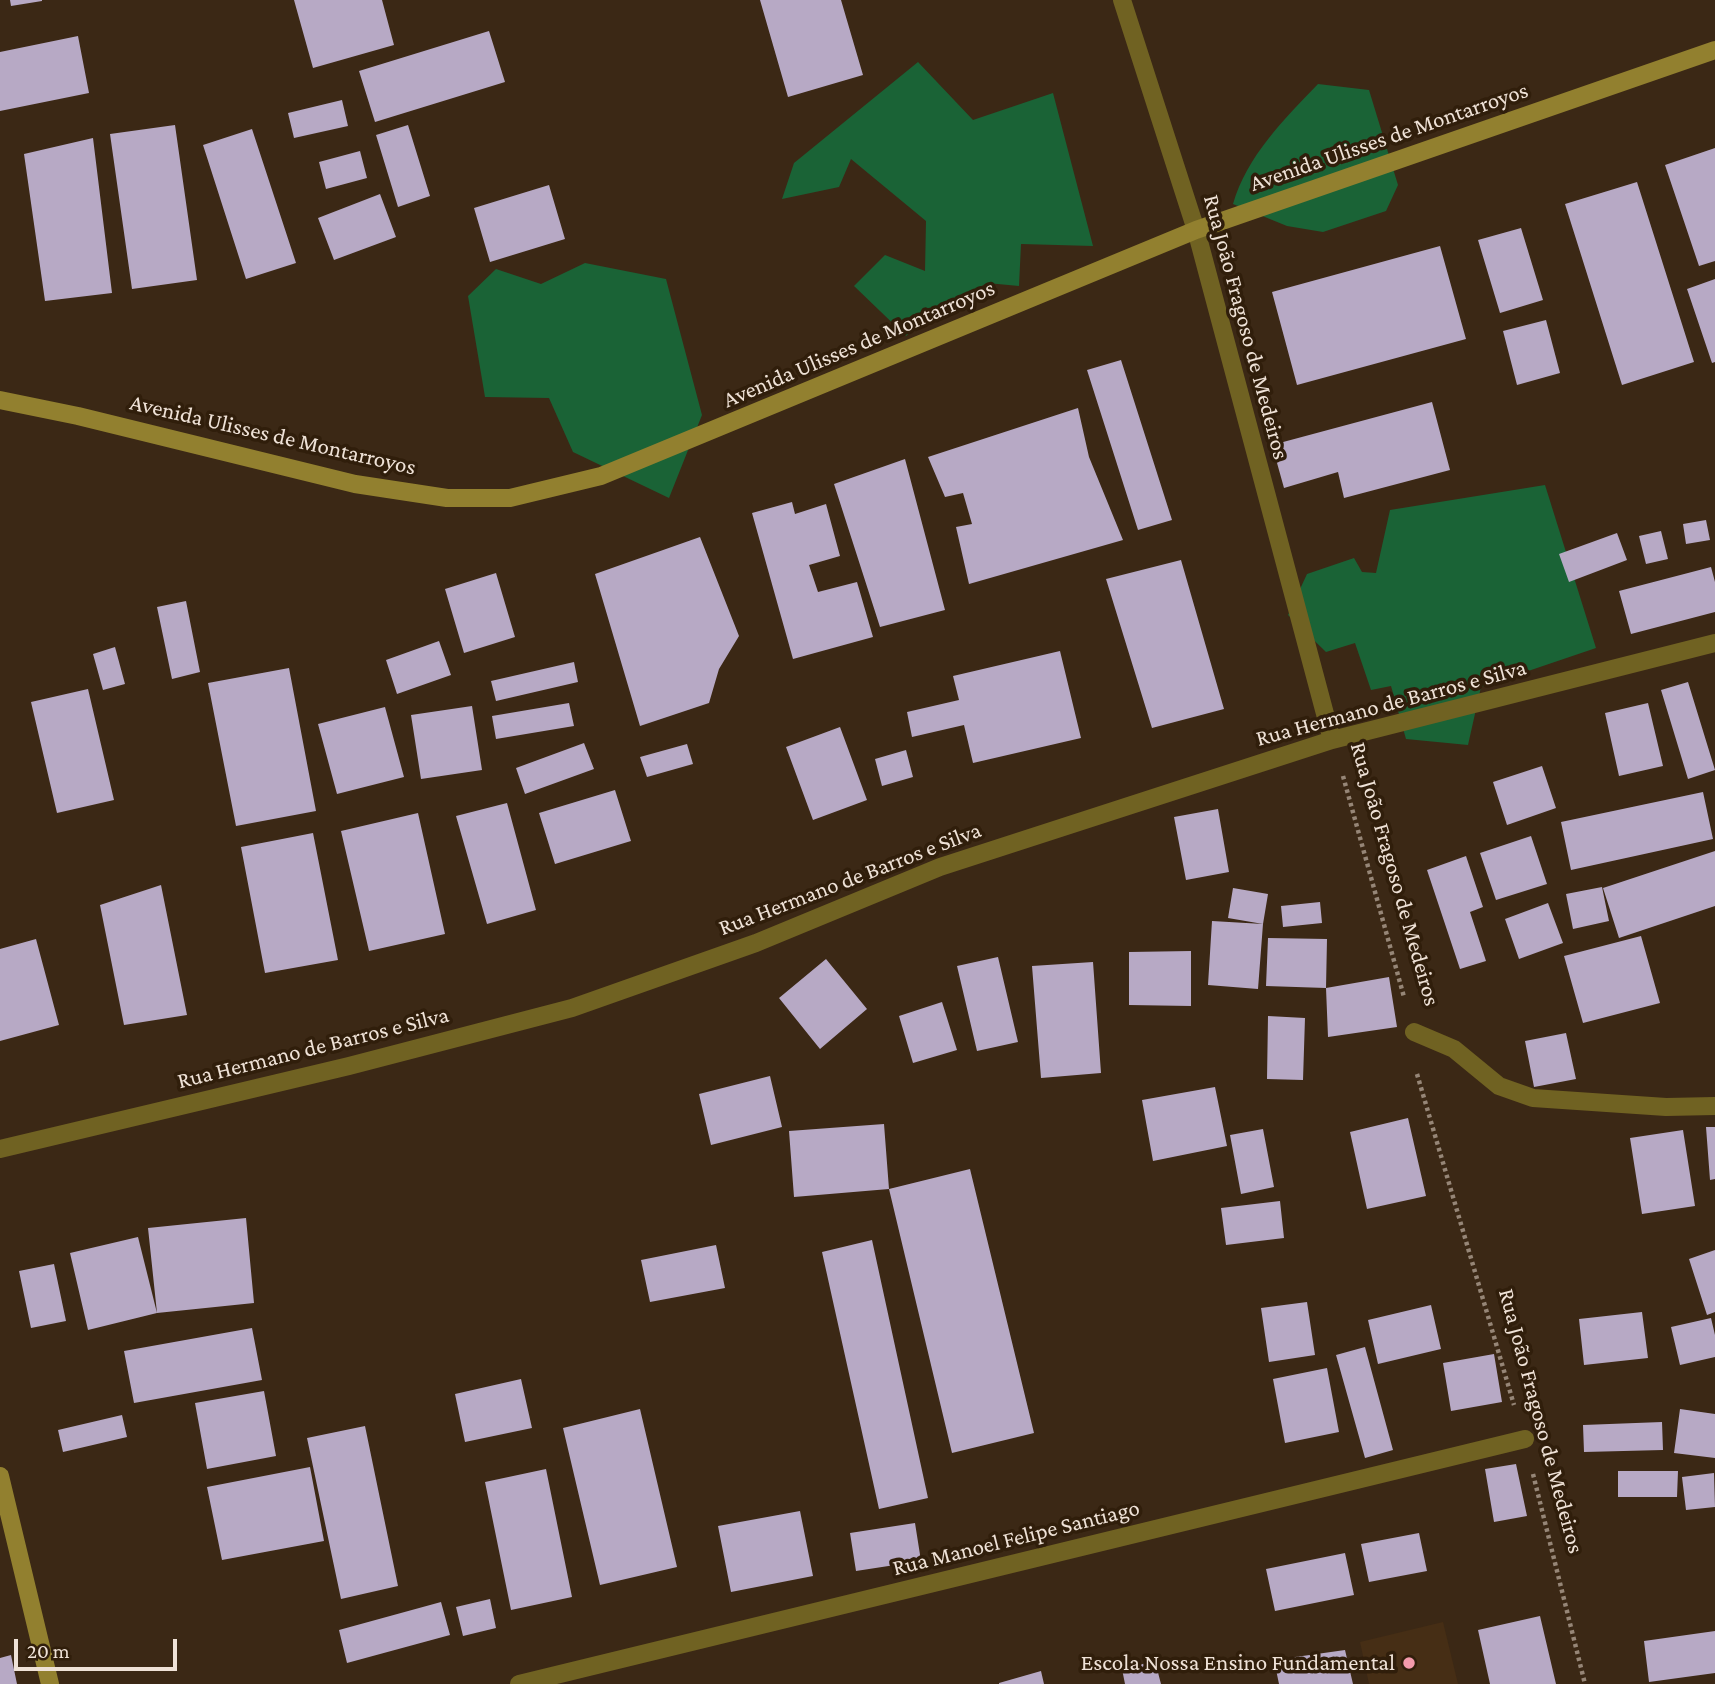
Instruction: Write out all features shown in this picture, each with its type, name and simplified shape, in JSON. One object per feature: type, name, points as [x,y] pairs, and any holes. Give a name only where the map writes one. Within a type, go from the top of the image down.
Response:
[{"type":"street","name":"Rua João Fragoso de Medeiros","points":[[1122,0],[1196,230],[1332,740]]},
{"type":"street","name":"Avenida Ulisses de Montarroyos","points":[[0,400],[78,415],[355,484],[447,498],[510,498],[601,476],[1196,230],[1715,50]]},
{"type":"street","name":"Rua Hermano de Barros e Silva","points":[[0,1149],[335,1069],[572,1008],[756,943],[940,867],[1332,740],[1715,643]]},
{"type":"street","points":[[1414,1032],[1454,1049],[1499,1086],[1533,1098],[1666,1107],[1715,1105]]},
{"type":"street","name":"Rua Manoel Felipe Santiago","points":[[519,1684],[1525,1439]]},
{"type":"street","points":[[0,1476],[50,1684]]},
{"type":"path","name":"Rua João Fragoso de Medeiros","points":[[1332,740],[1414,1032],[1418,1083],[1525,1439],[1585,1684]]},
{"type":"shaded area","name":"Escola Nossa Ensino Fundamental","points":[[1443,1622],[1458,1684],[1369,1684],[1360,1642]]},
{"type":"green space","points":[[918,62],[973,120],[1053,93],[1093,246],[1021,244],[1019,286],[987,283],[936,311],[906,336],[854,286],[885,255],[925,271],[926,221],[851,159],[839,187],[782,199],[794,163]]},
{"type":"green space","points":[[1318,84],[1369,90],[1398,185],[1386,211],[1323,232],[1287,226],[1233,204],[1257,154]]},
{"type":"green space","points":[[585,263],[666,279],[702,415],[669,498],[573,452],[549,398],[485,397],[468,296],[496,269],[541,284]]},
{"type":"green space","points":[[1545,485],[1596,648],[1481,687],[1468,745],[1406,739],[1391,686],[1371,690],[1355,643],[1326,652],[1288,615],[1307,574],[1354,558],[1362,572],[1376,573],[1390,510]]},
{"type":"building","points":[[10,0],[42,0],[42,1],[11,6]]},
{"type":"building","points":[[294,0],[382,0],[394,45],[313,68]]},
{"type":"building","points":[[760,0],[841,0],[863,75],[788,97]]},
{"type":"building","points":[[489,31],[505,82],[375,122],[359,71]]},
{"type":"building","points":[[78,36],[89,93],[0,111],[0,52]]},
{"type":"building","points":[[342,100],[348,126],[294,138],[288,113]]},
{"type":"building","points":[[175,125],[197,280],[132,289],[110,134]]},
{"type":"building","points":[[408,125],[430,196],[398,207],[376,135]]},
{"type":"building","points":[[252,129],[296,263],[246,279],[203,145]]},
{"type":"building","points":[[93,138],[112,293],[45,301],[24,154]]},
{"type":"building","points":[[1715,148],[1715,261],[1699,266],[1665,165]]},
{"type":"building","points":[[360,151],[367,178],[326,189],[319,162]]},
{"type":"building","points":[[1637,182],[1694,362],[1622,385],[1565,204]]},
{"type":"building","points":[[549,185],[565,239],[490,262],[474,208]]},
{"type":"building","points":[[380,194],[396,237],[334,260],[318,218]]},
{"type":"building","points":[[1521,228],[1543,300],[1500,313],[1478,240]]},
{"type":"building","points":[[1440,246],[1466,339],[1297,385],[1272,292]]},
{"type":"building","points":[[1715,279],[1715,362],[1712,363],[1687,289]]},
{"type":"building","points":[[1546,320],[1560,373],[1517,385],[1503,331]]},
{"type":"building","points":[[1121,360],[1172,520],[1138,530],[1087,370]]},
{"type":"building","points":[[1432,402],[1450,470],[1344,498],[1338,472],[1284,488],[1272,445]]},
{"type":"building","points":[[1078,408],[1089,457],[1123,540],[969,584],[956,527],[972,524],[963,493],[945,497],[928,457]]},
{"type":"building","points":[[905,459],[945,610],[880,627],[834,484]]},
{"type":"building","points":[[792,502],[795,514],[826,504],[840,556],[809,565],[818,592],[857,582],[873,637],[793,659],[752,513]]},
{"type":"building","points":[[1706,520],[1710,540],[1686,544],[1683,524]]},
{"type":"building","points":[[1661,531],[1668,559],[1646,564],[1639,536]]},
{"type":"building","points":[[1617,533],[1627,560],[1569,582],[1559,554]]},
{"type":"building","points":[[700,537],[739,636],[719,669],[709,703],[640,726],[595,574]]},
{"type":"building","points":[[1181,560],[1224,709],[1152,728],[1106,579]]},
{"type":"building","points":[[1711,567],[1715,582],[1715,612],[1631,634],[1619,591]]},
{"type":"building","points":[[496,573],[515,637],[464,653],[445,589]]},
{"type":"building","points":[[186,601],[200,672],[172,679],[157,607]]},
{"type":"building","points":[[439,641],[451,675],[397,694],[386,660]]},
{"type":"building","points":[[115,647],[125,684],[103,690],[93,654]]},
{"type":"building","points":[[1060,651],[1081,738],[973,763],[964,725],[912,737],[907,712],[959,700],[953,676]]},
{"type":"building","points":[[574,662],[578,682],[496,701],[491,681]]},
{"type":"building","points":[[289,668],[316,811],[236,826],[208,683]]},
{"type":"building","points":[[1688,682],[1715,770],[1688,779],[1661,690]]},
{"type":"building","points":[[88,689],[114,800],[57,813],[31,702]]},
{"type":"building","points":[[569,703],[574,726],[496,739],[492,716]]},
{"type":"building","points":[[1648,703],[1663,766],[1619,776],[1605,713]]},
{"type":"building","points":[[472,706],[482,770],[421,779],[411,715]]},
{"type":"building","points":[[385,707],[404,777],[337,794],[318,724]]},
{"type":"building","points":[[840,727],[867,800],[813,820],[786,747]]},
{"type":"building","points":[[584,743],[594,769],[525,794],[516,768]]},
{"type":"building","points":[[687,744],[693,764],[647,777],[640,757]]},
{"type":"building","points":[[906,750],[913,777],[882,786],[875,759]]},
{"type":"building","points":[[1542,766],[1556,808],[1507,825],[1493,782]]},
{"type":"building","points":[[615,790],[631,841],[555,864],[539,813]]},
{"type":"building","points":[[1703,792],[1713,839],[1571,870],[1561,822]]},
{"type":"building","points":[[507,803],[536,910],[487,924],[456,816]]},
{"type":"building","points":[[1218,809],[1229,872],[1186,880],[1174,817]]},
{"type":"building","points":[[418,813],[445,934],[369,951],[341,831]]},
{"type":"building","points":[[313,833],[338,960],[265,973],[241,847]]},
{"type":"building","points":[[1531,836],[1547,884],[1496,900],[1480,853]]},
{"type":"building","points":[[1715,851],[1715,906],[1619,938],[1603,888]]},
{"type":"building","points":[[1466,856],[1483,907],[1470,912],[1486,961],[1460,969],[1427,870]]},
{"type":"building","points":[[161,885],[187,1015],[124,1025],[100,905]]},
{"type":"building","points":[[1602,887],[1609,921],[1573,929],[1566,894]]},
{"type":"building","points":[[1233,888],[1268,894],[1263,924],[1228,918]]},
{"type":"building","points":[[1320,902],[1322,923],[1283,927],[1281,906]]},
{"type":"building","points":[[1548,903],[1563,943],[1519,959],[1505,919]]},
{"type":"building","points":[[1212,921],[1263,924],[1258,989],[1208,985]]},
{"type":"building","points":[[1641,936],[1660,1003],[1583,1023],[1564,956]]},
{"type":"building","points":[[1268,938],[1327,939],[1326,988],[1266,986]]},
{"type":"building","points":[[36,939],[59,1025],[0,1041],[0,949]]},
{"type":"building","points":[[1191,951],[1191,1006],[1129,1005],[1129,952]]},
{"type":"building","points":[[998,957],[1018,1042],[977,1051],[957,966]]},
{"type":"building","points":[[826,959],[867,1009],[820,1049],[779,998]]},
{"type":"building","points":[[1093,962],[1101,1073],[1041,1078],[1032,966]]},
{"type":"building","points":[[1389,977],[1397,1027],[1328,1037],[1326,988]]},
{"type":"building","points":[[942,1002],[957,1050],[913,1063],[899,1016]]},
{"type":"building","points":[[1268,1016],[1305,1018],[1303,1080],[1267,1079]]},
{"type":"building","points":[[1566,1033],[1576,1079],[1534,1087],[1525,1041]]},
{"type":"building","points":[[770,1076],[782,1127],[711,1145],[699,1094]]},
{"type":"building","points":[[1215,1087],[1227,1146],[1153,1161],[1142,1100]]},
{"type":"building","points":[[1408,1118],[1426,1196],[1367,1209],[1350,1132]]},
{"type":"building","points":[[884,1124],[889,1189],[794,1197],[789,1131]]},
{"type":"building","points":[[1706,1127],[1715,1127],[1715,1179],[1710,1180]]},
{"type":"building","points":[[1263,1129],[1274,1187],[1241,1194],[1230,1135]]},
{"type":"building","points":[[1683,1130],[1695,1206],[1642,1214],[1630,1138]]},
{"type":"building","points":[[970,1169],[1034,1433],[952,1453],[889,1189]]},
{"type":"building","points":[[1280,1201],[1284,1238],[1226,1245],[1221,1208]]},
{"type":"building","points":[[246,1218],[254,1303],[157,1313],[148,1228]]},
{"type":"building","points":[[138,1237],[157,1313],[88,1330],[70,1253]]},
{"type":"building","points":[[872,1240],[928,1498],[879,1509],[822,1252]]},
{"type":"building","points":[[716,1245],[725,1288],[650,1302],[641,1260]]},
{"type":"building","points":[[1715,1250],[1715,1312],[1707,1315],[1689,1259]]},
{"type":"building","points":[[54,1264],[66,1321],[31,1328],[19,1271]]},
{"type":"building","points":[[1307,1302],[1315,1355],[1269,1362],[1261,1308]]},
{"type":"building","points":[[1431,1305],[1441,1349],[1378,1364],[1368,1320]]},
{"type":"building","points":[[1642,1312],[1648,1358],[1584,1365],[1579,1319]]},
{"type":"building","points":[[1711,1318],[1715,1335],[1715,1357],[1680,1365],[1671,1327]]},
{"type":"building","points":[[252,1328],[262,1380],[134,1403],[124,1351]]},
{"type":"building","points":[[1365,1347],[1393,1450],[1365,1458],[1336,1355]]},
{"type":"building","points":[[1494,1354],[1502,1402],[1451,1411],[1443,1363]]},
{"type":"building","points":[[1327,1368],[1339,1432],[1285,1443],[1273,1379]]},
{"type":"building","points":[[521,1379],[532,1428],[465,1442],[455,1394]]},
{"type":"building","points":[[264,1391],[276,1456],[207,1469],[195,1403]]},
{"type":"building","points":[[640,1409],[677,1567],[600,1585],[563,1428]]},
{"type":"building","points":[[1680,1409],[1715,1414],[1715,1458],[1674,1453]]},
{"type":"building","points":[[122,1415],[127,1437],[63,1452],[58,1430]]},
{"type":"building","points":[[1662,1422],[1663,1450],[1584,1452],[1583,1425]]},
{"type":"building","points":[[365,1426],[398,1586],[341,1599],[307,1438]]},
{"type":"building","points":[[1516,1464],[1527,1516],[1494,1522],[1485,1469]]},
{"type":"building","points":[[310,1467],[324,1541],[222,1560],[207,1487]]},
{"type":"building","points":[[546,1469],[572,1597],[511,1610],[485,1482]]},
{"type":"building","points":[[1618,1471],[1678,1471],[1677,1497],[1618,1497]]},
{"type":"building","points":[[1714,1473],[1715,1507],[1686,1510],[1682,1477]]},
{"type":"building","points":[[800,1511],[813,1576],[731,1592],[718,1526]]},
{"type":"building","points":[[915,1523],[921,1561],[856,1571],[850,1533]]},
{"type":"building","points":[[1419,1533],[1427,1571],[1369,1582],[1361,1544]]},
{"type":"building","points":[[1345,1553],[1354,1595],[1275,1611],[1266,1569]]},
{"type":"building","points":[[490,1599],[496,1628],[463,1636],[456,1607]]},
{"type":"building","points":[[441,1602],[450,1635],[347,1663],[339,1630]]},
{"type":"building","points":[[1540,1616],[1556,1684],[1490,1684],[1478,1630]]},
{"type":"building","points":[[1715,1631],[1715,1673],[1649,1682],[1644,1641]]},
{"type":"building","points":[[1345,1650],[1353,1684],[1279,1684],[1274,1660]]},
{"type":"building","points":[[11,1655],[17,1684],[0,1684],[0,1658]]},
{"type":"building","points":[[1155,1661],[1161,1684],[1125,1684],[1122,1669]]},
{"type":"building","points":[[1041,1671],[1044,1684],[999,1684],[999,1683]]},
{"type":"place","name":"Escola Nossa Ensino Fundamental","points":[[1409,1663]]}]
